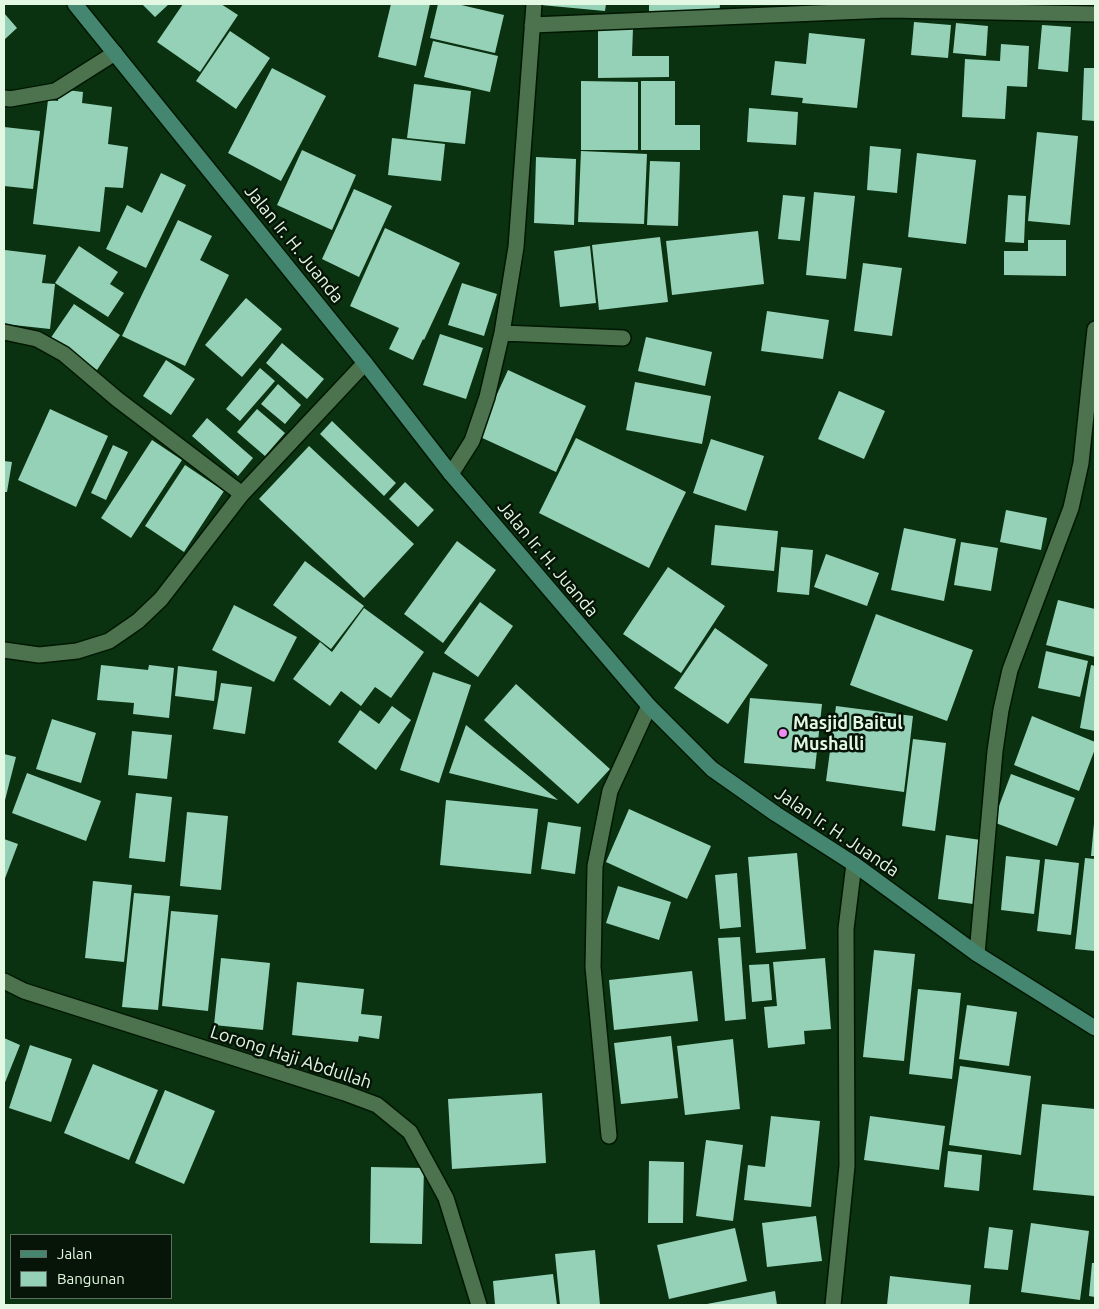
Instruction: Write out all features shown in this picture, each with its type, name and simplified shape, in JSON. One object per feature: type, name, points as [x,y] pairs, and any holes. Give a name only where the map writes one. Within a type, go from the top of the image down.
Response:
[{"type":"main road","name":"Jalan Ir. H. Juanda","points":[[75,4],[366,363],[451,474],[649,706],[712,768],[776,814],[854,864],[977,954],[1095,1028]]},
{"type":"street","points":[[451,474],[472,440],[486,397],[502,333],[516,247],[534,4]]},
{"type":"street","points":[[532,25],[888,10],[1095,14]]},
{"type":"street","points":[[4,98],[10,99],[55,91],[115,53]]},
{"type":"street","points":[[977,954],[995,751],[1001,710],[1010,670],[1071,508],[1081,463],[1095,329]]},
{"type":"street","points":[[4,332],[37,339],[64,354],[117,399],[242,494]]},
{"type":"street","points":[[502,333],[623,338]]},
{"type":"street","points":[[4,650],[39,655],[77,651],[109,641],[138,621],[161,599],[242,494],[366,363]]},
{"type":"street","points":[[609,1136],[592,967],[595,866],[610,791],[649,706]]},
{"type":"street","points":[[833,1305],[847,1166],[846,929],[854,864]]},
{"type":"street","name":"Lorong Haji Abdullah","points":[[4,981],[24,990],[377,1105],[410,1132],[446,1198],[479,1305]]},
{"type":"building","points":[[142,4],[169,4],[155,17]]},
{"type":"building","points":[[183,4],[221,4],[238,15],[200,72],[157,42]]},
{"type":"building","points":[[391,4],[430,4],[416,66],[378,57]]},
{"type":"building","points":[[438,4],[457,4],[504,15],[495,53],[430,38]]},
{"type":"building","points":[[541,4],[606,4],[605,11]]},
{"type":"building","points":[[649,4],[720,4],[719,17],[649,11]]},
{"type":"building","points":[[4,13],[17,28],[4,40]]},
{"type":"building","points":[[914,22],[951,25],[948,58],[911,55]]},
{"type":"building","points":[[956,23],[988,26],[986,56],[953,53]]},
{"type":"building","points":[[1042,25],[1071,27],[1068,72],[1038,69]]},
{"type":"building","points":[[598,28],[633,28],[632,56],[669,56],[669,77],[598,78]]},
{"type":"building","points":[[230,31],[270,58],[236,109],[196,81]]},
{"type":"building","points":[[809,33],[865,39],[857,108],[802,103],[803,98],[771,95],[775,61],[806,64]]},
{"type":"building","points":[[433,41],[498,56],[490,92],[424,77]]},
{"type":"building","points":[[1001,44],[1029,46],[1027,87],[1007,86],[1005,119],[962,117],[965,59],[1000,61]]},
{"type":"building","points":[[272,68],[326,96],[281,181],[228,153]]},
{"type":"building","points":[[1084,68],[1095,68],[1095,121],[1082,120]]},
{"type":"building","points":[[581,81],[638,82],[638,150],[581,150]]},
{"type":"building","points":[[641,81],[675,81],[675,125],[700,125],[700,150],[641,150]]},
{"type":"building","points":[[414,84],[471,91],[465,144],[407,138]]},
{"type":"building","points":[[59,89],[83,92],[82,103],[112,107],[108,144],[128,147],[123,188],[105,187],[100,232],[33,224],[48,100],[58,101]]},
{"type":"building","points":[[749,108],[798,112],[796,145],[747,142]]},
{"type":"building","points":[[4,127],[40,131],[33,189],[4,186]]},
{"type":"building","points":[[1037,132],[1078,136],[1070,225],[1028,221]]},
{"type":"building","points":[[392,138],[445,144],[441,181],[388,175]]},
{"type":"building","points":[[870,146],[901,149],[897,193],[867,190]]},
{"type":"building","points":[[302,150],[356,175],[332,230],[277,205]]},
{"type":"building","points":[[581,151],[647,154],[644,224],[578,222]]},
{"type":"building","points":[[917,153],[976,160],[966,244],[908,237]]},
{"type":"building","points":[[536,157],[576,159],[574,225],[534,223]]},
{"type":"building","points":[[650,161],[680,162],[678,226],[647,225]]},
{"type":"building","points":[[161,173],[186,185],[146,268],[106,249],[127,205],[142,213]]},
{"type":"building","points":[[354,189],[392,206],[359,277],[322,259]]},
{"type":"building","points":[[814,192],[855,196],[846,279],[806,275]]},
{"type":"building","points":[[783,195],[805,197],[800,241],[778,239]]},
{"type":"building","points":[[1008,195],[1026,196],[1024,243],[1005,242]]},
{"type":"building","points":[[178,220],[212,236],[200,260],[229,275],[185,366],[122,336]]},
{"type":"building","points":[[385,228],[460,263],[413,360],[389,349],[399,328],[350,306]]},
{"type":"building","points":[[758,231],[764,284],[672,295],[666,241]]},
{"type":"building","points":[[660,237],[668,302],[599,310],[592,245]]},
{"type":"building","points":[[1028,240],[1066,240],[1066,276],[1004,275],[1004,251],[1028,251]]},
{"type":"building","points":[[79,246],[118,272],[110,284],[124,293],[108,317],[55,283]]},
{"type":"building","points":[[590,246],[596,303],[560,307],[554,251]]},
{"type":"building","points":[[5,250],[46,255],[42,283],[55,284],[50,329],[4,324]]},
{"type":"building","points":[[863,263],[902,268],[892,336],[854,331]]},
{"type":"building","points":[[462,283],[497,294],[484,336],[448,325]]},
{"type":"building","points":[[246,298],[282,329],[242,377],[205,345]]},
{"type":"building","points":[[74,304],[120,335],[97,370],[50,339]]},
{"type":"building","points":[[767,311],[829,320],[823,359],[761,351]]},
{"type":"building","points":[[440,334],[483,348],[466,399],[423,385]]},
{"type":"building","points":[[646,337],[712,352],[705,386],[638,371]]},
{"type":"building","points":[[282,343],[324,379],[307,399],[266,363]]},
{"type":"building","points":[[166,360],[195,379],[171,415],[143,396]]},
{"type":"building","points":[[260,368],[275,381],[240,421],[226,409]]},
{"type":"building","points":[[508,370],[586,406],[556,472],[478,436]]},
{"type":"building","points":[[635,382],[711,396],[702,444],[626,430]]},
{"type":"building","points":[[278,384],[301,405],[285,424],[261,404]]},
{"type":"building","points":[[839,391],[885,411],[864,459],[818,439]]},
{"type":"building","points":[[50,409],[108,436],[76,507],[18,480]]},
{"type":"building","points":[[257,409],[285,433],[265,456],[237,432]]},
{"type":"building","points":[[207,418],[253,458],[238,476],[192,436]]},
{"type":"building","points":[[332,421],[396,483],[384,496],[320,434]]},
{"type":"building","points":[[576,438],[686,492],[649,568],[539,513]]},
{"type":"building","points":[[711,439],[764,456],[746,511],[693,493]]},
{"type":"building","points":[[152,440],[182,460],[131,538],[101,518]]},
{"type":"building","points":[[113,445],[128,452],[106,500],[91,493]]},
{"type":"building","points":[[309,446],[414,544],[364,598],[259,499]]},
{"type":"building","points":[[4,461],[12,462],[7,492],[4,492]]},
{"type":"building","points":[[185,465],[224,491],[184,552],[145,526]]},
{"type":"building","points":[[405,482],[434,510],[418,527],[389,499]]},
{"type":"building","points":[[1006,510],[1047,518],[1041,550],[1000,542]]},
{"type":"building","points":[[715,525],[778,531],[774,571],[711,565]]},
{"type":"building","points":[[904,528],[956,539],[944,601],[891,590]]},
{"type":"building","points":[[457,541],[496,570],[443,643],[404,614]]},
{"type":"building","points":[[961,542],[998,548],[991,591],[954,585]]},
{"type":"building","points":[[781,547],[813,550],[809,595],[777,592]]},
{"type":"building","points":[[826,554],[879,573],[867,606],[814,587]]},
{"type":"building","points":[[305,561],[364,606],[331,649],[273,605]]},
{"type":"building","points":[[668,567],[725,606],[681,673],[623,634]]},
{"type":"building","points":[[1058,600],[1095,609],[1095,657],[1046,645]]},
{"type":"building","points":[[480,602],[513,626],[478,677],[444,653]]},
{"type":"building","points":[[234,605],[297,637],[274,682],[212,650]]},
{"type":"building","points":[[364,608],[424,652],[391,698],[375,687],[361,706],[341,691],[330,706],[293,679],[320,642],[332,652]]},
{"type":"building","points":[[876,614],[973,650],[947,721],[850,685]]},
{"type":"building","points":[[715,628],[768,665],[728,724],[674,688]]},
{"type":"building","points":[[1046,651],[1088,661],[1080,697],[1038,688]]},
{"type":"building","points":[[101,665],[148,670],[149,665],[174,668],[169,718],[133,714],[134,703],[97,700]]},
{"type":"building","points":[[1091,665],[1095,666],[1095,731],[1080,728]]},
{"type":"building","points":[[178,666],[217,671],[214,701],[175,696]]},
{"type":"building","points":[[433,672],[471,685],[439,783],[400,770]]},
{"type":"building","points":[[221,683],[252,687],[245,734],[213,729]]},
{"type":"building","points":[[516,684],[610,769],[578,804],[484,720]]},
{"type":"building","name":"Masjid Baitul Mushalli","points":[[750,698],[822,704],[815,769],[744,763]]},
{"type":"building","points":[[392,706],[411,720],[376,770],[338,742],[360,710],[379,724]]},
{"type":"building","points":[[836,706],[913,716],[904,792],[826,781]]},
{"type":"building","points":[[1032,716],[1095,742],[1095,749],[1079,791],[1014,765]]},
{"type":"building","points":[[52,719],[96,733],[81,783],[36,769]]},
{"type":"building","points":[[466,725],[558,800],[449,773]]},
{"type":"building","points":[[132,731],[172,735],[167,779],[128,775]]},
{"type":"building","points":[[913,739],[946,743],[935,831],[902,826]]},
{"type":"building","points":[[4,754],[16,757],[4,804]]},
{"type":"building","points":[[27,773],[101,801],[86,841],[12,813]]},
{"type":"building","points":[[1011,774],[1075,798],[1057,846],[993,822]]},
{"type":"building","points":[[136,793],[172,797],[165,862],[129,858]]},
{"type":"building","points":[[446,800],[538,809],[531,874],[440,865]]},
{"type":"building","points":[[629,809],[711,846],[687,899],[606,862]]},
{"type":"building","points":[[187,812],[228,816],[221,890],[180,886]]},
{"type":"building","points":[[548,822],[581,827],[575,874],[541,869]]},
{"type":"building","points":[[1094,824],[1095,856],[1091,856]]},
{"type":"building","points":[[946,835],[981,840],[973,904],[938,899]]},
{"type":"building","points":[[4,839],[18,844],[4,881]]},
{"type":"building","points":[[797,853],[806,949],[756,953],[748,857]]},
{"type":"building","points":[[1006,856],[1040,860],[1034,914],[1001,910]]},
{"type":"building","points":[[1085,858],[1095,859],[1095,951],[1075,949]]},
{"type":"building","points":[[1045,859],[1079,863],[1071,935],[1037,931]]},
{"type":"building","points":[[737,873],[741,927],[720,929],[715,875]]},
{"type":"building","points":[[93,881],[132,885],[124,962],[85,958]]},
{"type":"building","points":[[618,886],[671,902],[659,940],[606,923]]},
{"type":"building","points":[[134,893],[170,896],[158,1010],[122,1007]]},
{"type":"building","points":[[171,911],[218,915],[208,1011],[162,1006]]},
{"type":"building","points":[[740,937],[746,1019],[725,1021],[718,938]]},
{"type":"building","points":[[874,950],[915,954],[904,1061],[863,1057]]},
{"type":"building","points":[[221,958],[270,963],[263,1030],[214,1025]]},
{"type":"building","points":[[825,958],[831,1029],[804,1031],[805,1044],[768,1048],[764,1007],[777,1006],[773,962]]},
{"type":"building","points":[[769,964],[772,1000],[752,1002],[749,965]]},
{"type":"building","points":[[692,971],[698,1021],[614,1030],[609,980]]},
{"type":"building","points":[[297,982],[364,989],[361,1014],[382,1016],[379,1039],[359,1036],[358,1042],[292,1035]]},
{"type":"building","points":[[918,989],[961,993],[952,1079],[909,1074]]},
{"type":"building","points":[[967,1005],[1017,1012],[1009,1066],[959,1059]]},
{"type":"building","points":[[671,1036],[678,1098],[621,1104],[614,1043]]},
{"type":"building","points":[[4,1038],[20,1045],[4,1085]]},
{"type":"building","points":[[733,1039],[740,1109],[685,1115],[677,1046]]},
{"type":"building","points":[[30,1045],[72,1059],[51,1122],[9,1108]]},
{"type":"building","points":[[93,1064],[158,1090],[129,1160],[64,1133]]},
{"type":"building","points":[[960,1066],[1031,1076],[1021,1155],[949,1145]]},
{"type":"building","points":[[165,1090],[215,1111],[184,1184],[135,1163]]},
{"type":"building","points":[[542,1093],[546,1163],[452,1169],[448,1099]]},
{"type":"building","points":[[1042,1104],[1095,1109],[1095,1196],[1033,1190]]},
{"type":"building","points":[[771,1116],[820,1121],[811,1207],[744,1200],[748,1165],[765,1167]]},
{"type":"building","points":[[870,1116],[945,1126],[939,1170],[864,1160]]},
{"type":"building","points":[[706,1140],[743,1145],[733,1221],[696,1216]]},
{"type":"building","points":[[948,1151],[982,1155],[979,1191],[944,1187]]},
{"type":"building","points":[[649,1161],[684,1162],[683,1223],[648,1223]]},
{"type":"building","points":[[371,1167],[424,1168],[422,1244],[370,1243]]},
{"type":"building","points":[[816,1216],[822,1261],[767,1267],[762,1223]]},
{"type":"building","points":[[1031,1223],[1089,1231],[1080,1300],[1021,1292]]},
{"type":"building","points":[[989,1227],[1013,1230],[1008,1270],[984,1268]]},
{"type":"building","points":[[735,1228],[747,1281],[669,1299],[657,1245]]},
{"type":"building","points":[[595,1250],[600,1305],[560,1305],[555,1254]]},
{"type":"building","points":[[1092,1263],[1095,1263],[1095,1297],[1089,1296]]},
{"type":"building","points":[[553,1274],[557,1305],[495,1305],[493,1281]]},
{"type":"building","points":[[890,1276],[971,1285],[969,1305],[887,1305]]},
{"type":"building","points":[[775,1291],[777,1305],[707,1305],[707,1304]]},
{"type":"place","name":"Masjid Baitul Mushalli","points":[[783,733]]}]
